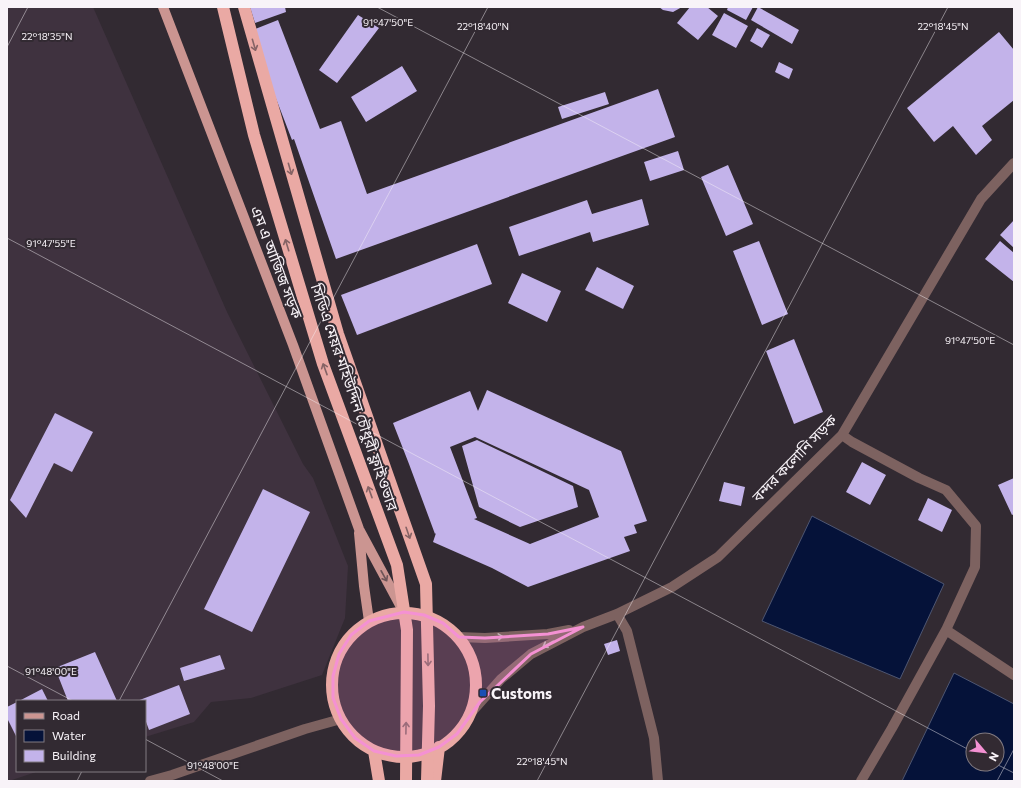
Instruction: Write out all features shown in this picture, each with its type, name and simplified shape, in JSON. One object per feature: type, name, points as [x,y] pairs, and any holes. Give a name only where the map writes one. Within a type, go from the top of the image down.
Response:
[{"type":"highway","name":"সিডিএ মেয়র মহিউদ্দিন চৌধুরী ফ্লাইওভার","points":[[223,7],[254,135],[323,364],[397,565],[407,630],[406,781]]},
{"type":"highway","points":[[244,7],[338,334],[426,584],[429,706],[427,781]]},
{"type":"highway","points":[[404,612],[424,615],[443,623],[458,637],[472,661],[476,688],[469,715],[457,734],[440,747],[419,755],[396,756],[374,751],[355,738],[341,719],[333,698],[332,676],[339,654],[351,635],[369,621],[404,612]]},
{"type":"highway","points":[[435,781],[440,747]]},
{"type":"highway","points":[[374,751],[379,781]]},
{"type":"main road","name":"এম এ আজিজ সড়ক","points":[[163,7],[292,346],[359,529],[404,612]]},
{"type":"main road","name":"এম এ আজিজ সড়ক","points":[[359,529],[369,621]]},
{"type":"street","name":"বন্দর কলোনি সড়ক","points":[[469,715],[501,679],[531,654],[583,627],[617,614],[672,587],[718,557],[842,435],[981,200],[1014,163]]},
{"type":"street","points":[[842,435],[892,464],[946,490],[976,526],[975,567],[946,630],[861,781]]},
{"type":"street","points":[[617,614],[627,631],[654,738],[658,781]]},
{"type":"street","name":"বন্দর কলোনি সড়ক","points":[[458,637],[485,638],[548,634],[583,627]]},
{"type":"street","points":[[946,630],[1014,675]]},
{"type":"street","points":[[150,781],[172,775],[305,729],[341,719]]},
{"type":"highlighted area","points":[[404,612],[424,615],[443,623],[459,637],[485,638],[548,634],[583,627],[531,654],[480,702],[457,734],[439,747],[419,755],[396,756],[374,751],[355,738],[341,719],[333,698],[333,676],[339,654],[351,635],[369,621]]},
{"type":"shaded area","points":[[7,7],[93,7],[227,312],[303,464],[313,478],[348,566],[345,618],[322,675],[251,698],[211,702],[194,722],[146,737],[146,700],[16,700],[16,772],[36,772],[7,781]]},
{"type":"water","points":[[812,516],[944,584],[900,679],[762,621]]},
{"type":"water","points":[[954,673],[1014,704],[1014,781],[902,781]]},
{"type":"building","points":[[250,7],[285,7],[286,12],[255,23]]},
{"type":"building","points":[[659,7],[682,7],[673,12],[663,10]]},
{"type":"building","points":[[690,7],[707,7],[718,16],[698,40],[677,23]]},
{"type":"building","points":[[728,7],[753,7],[746,20],[727,10]]},
{"type":"building","points":[[758,7],[799,30],[792,44],[751,20]]},
{"type":"building","points":[[724,13],[748,26],[736,48],[712,35]]},
{"type":"building","points":[[358,15],[379,28],[337,83],[319,70]]},
{"type":"building","points":[[278,20],[320,129],[341,121],[367,194],[658,89],[675,137],[336,259],[294,139],[292,140],[250,31]]},
{"type":"building","points":[[757,28],[770,35],[762,48],[750,41]]},
{"type":"building","points":[[999,32],[1014,50],[1014,100],[982,126],[992,140],[976,155],[953,126],[934,142],[907,108]]},
{"type":"building","points":[[779,62],[793,69],[789,79],[775,72]]},
{"type":"building","points":[[402,66],[417,91],[366,122],[351,97]]},
{"type":"building","points":[[605,92],[609,104],[562,119],[558,107]]},
{"type":"building","points":[[678,151],[684,170],[650,181],[644,162]]},
{"type":"building","points":[[728,165],[753,224],[726,236],[701,177]]},
{"type":"building","points":[[642,199],[649,225],[593,242],[590,232],[519,256],[509,227],[587,200],[592,214]]},
{"type":"building","points":[[1014,220],[1014,248],[1000,235]]},
{"type":"building","points":[[759,241],[788,314],[762,325],[733,251]]},
{"type":"building","points":[[1000,241],[1014,253],[1014,282],[985,259]]},
{"type":"building","points":[[477,244],[492,284],[357,335],[341,295]]},
{"type":"building","points":[[597,267],[634,286],[623,309],[585,290]]},
{"type":"building","points":[[522,273],[561,291],[547,322],[508,303]]},
{"type":"building","points":[[794,339],[823,412],[794,424],[766,351]]},
{"type":"building","points":[[487,390],[621,451],[647,521],[634,525],[637,533],[624,537],[630,551],[528,587],[492,568],[433,542],[436,533],[435,534],[393,423],[470,391],[478,411]],"holes":[[[475,437],[589,490],[599,517],[530,544],[474,519],[477,518],[450,447]]]},
{"type":"building","points":[[55,413],[93,432],[72,472],[54,463],[26,518],[10,500]]},
{"type":"building","points":[[477,440],[573,486],[578,507],[520,527],[479,507],[462,446]]},
{"type":"building","points":[[862,462],[886,475],[870,505],[846,492]]},
{"type":"building","points":[[1014,478],[1014,514],[1012,515],[998,485]]},
{"type":"building","points":[[724,482],[745,487],[741,506],[719,501]]},
{"type":"building","points":[[263,489],[310,512],[252,632],[204,609]]},
{"type":"building","points":[[928,498],[952,510],[942,532],[918,520]]},
{"type":"building","points":[[617,640],[620,651],[608,655],[604,644]]},
{"type":"building","points":[[95,652],[117,700],[68,700],[55,668]]},
{"type":"building","points":[[220,655],[225,669],[184,681],[180,668]]},
{"type":"building","points":[[179,685],[190,714],[149,730],[146,722],[146,700],[140,700]]},
{"type":"building","points":[[42,689],[48,700],[21,700]]},
{"type":"building","points":[[16,702],[16,736],[7,718],[7,707]]},
{"type":"place","name":"Customs","points":[[483,693]]}]
